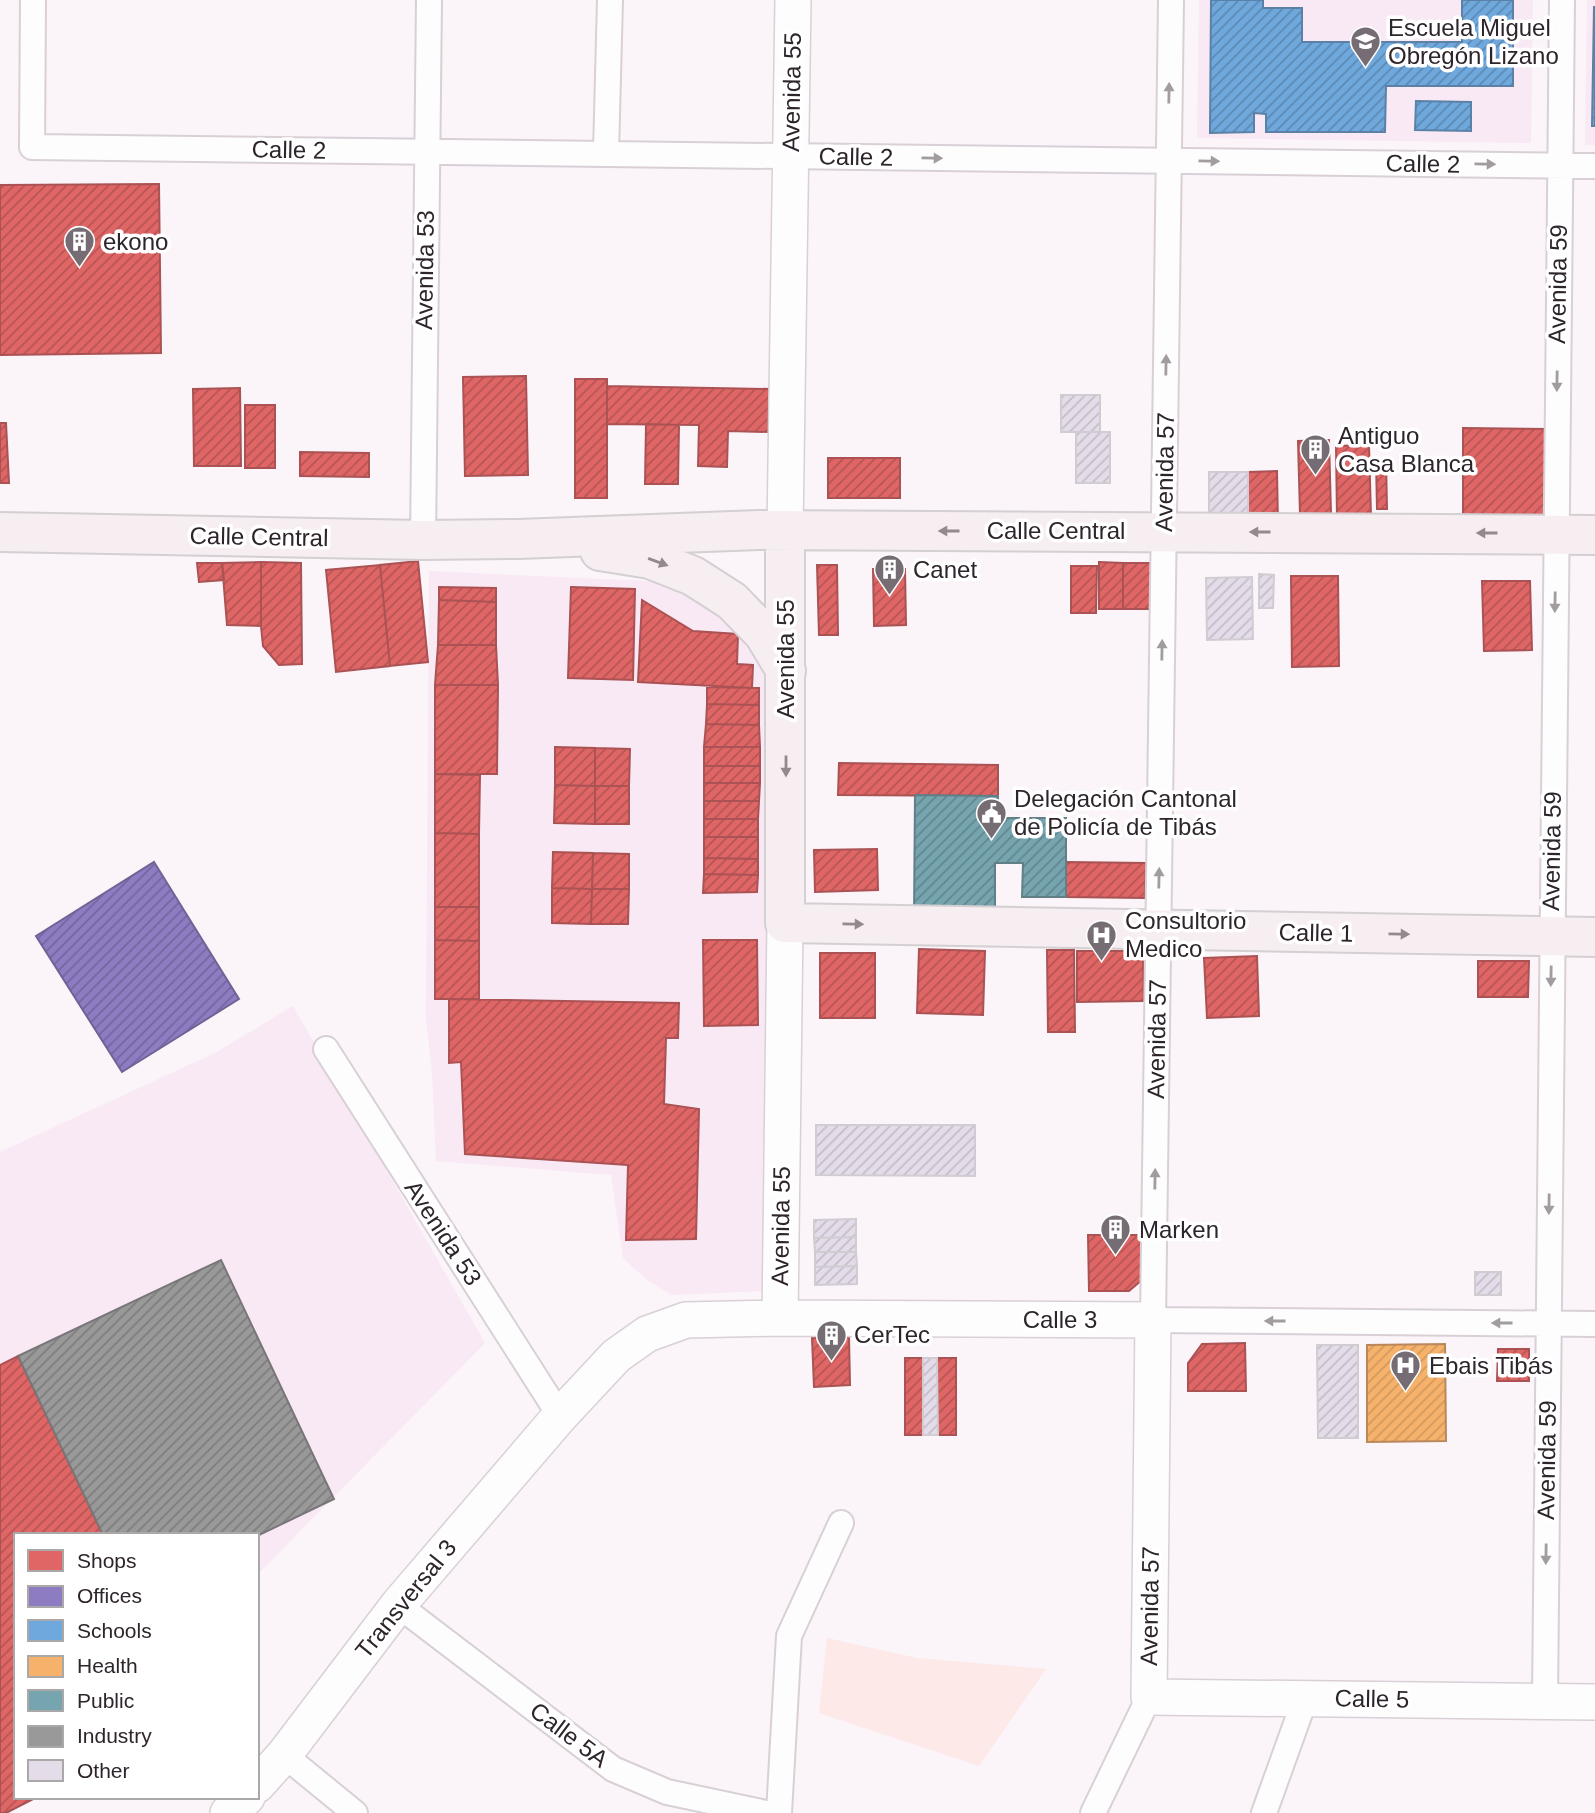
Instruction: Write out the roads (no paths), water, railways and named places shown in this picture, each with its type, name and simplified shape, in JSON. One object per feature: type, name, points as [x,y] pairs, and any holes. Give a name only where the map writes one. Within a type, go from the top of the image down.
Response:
[{"type":"main road","name":"Calle Central","points":[[0,532],[422,540],[785,530],[1595,535]]},
{"type":"main road","name":"Avenida 55","points":[[785,530],[785,923]]},
{"type":"main road","name":"Calle Central","points":[[518,539],[650,559],[693,576],[732,601],[764,634],[786,671]]},
{"type":"main road","name":"Calle 1","points":[[785,923],[1595,937]]},
{"type":"street","name":"Calle 2","points":[[33,0],[32,146],[1595,166]]},
{"type":"street","name":"Avenida 53","points":[[422,540],[429,0]]},
{"type":"street","points":[[606,153],[610,0]]},
{"type":"street","name":"Avenida 55","points":[[785,530],[793,0]]},
{"type":"street","name":"Avenida 57","points":[[1093,1813],[1149,1697],[1171,0]]},
{"type":"street","name":"Avenida 59","points":[[1545,1702],[1562,0]]},
{"type":"street","name":"Avenida 55","points":[[780,1318],[785,923]]},
{"type":"street","name":"Avenida 53","points":[[326,1049],[560,1416]]},
{"type":"street","name":"Calle 3","points":[[560,1416],[616,1356],[647,1334],[686,1320],[780,1318],[1595,1324]]},
{"type":"street","name":"Transversal 3","points":[[259,1784],[284,1755],[398,1605],[560,1416]]},
{"type":"street","points":[[779,1813],[789,1636],[841,1523]]},
{"type":"street","name":"Calle 5A","points":[[398,1605],[613,1769],[667,1792],[766,1813]]},
{"type":"street","name":"Calle 5","points":[[1149,1697],[1595,1702]]},
{"type":"street","points":[[1264,1813],[1305,1699]]},
{"type":"street","points":[[284,1755],[355,1813]]},
{"type":"street","points":[[228,1813],[245,1799]]},
{"type":"place","name":"Escuela Miguel Obregón Lizano","points":[[1365,69]]},
{"type":"place","name":"ekono","points":[[80,269]]},
{"type":"place","name":"Antiguo Casa Blanca","points":[[1315,477]]},
{"type":"place","name":"Canet","points":[[890,597]]},
{"type":"place","name":"Delegación Cantonal de Policía de Tibás","points":[[991,840]]},
{"type":"place","name":"Consultorio Medico","points":[[1102,962]]},
{"type":"place","name":"Marken","points":[[1116,1257]]},
{"type":"place","name":"CerTec","points":[[831,1362]]},
{"type":"place","name":"Ebais Tibás","points":[[1406,1393]]}]
